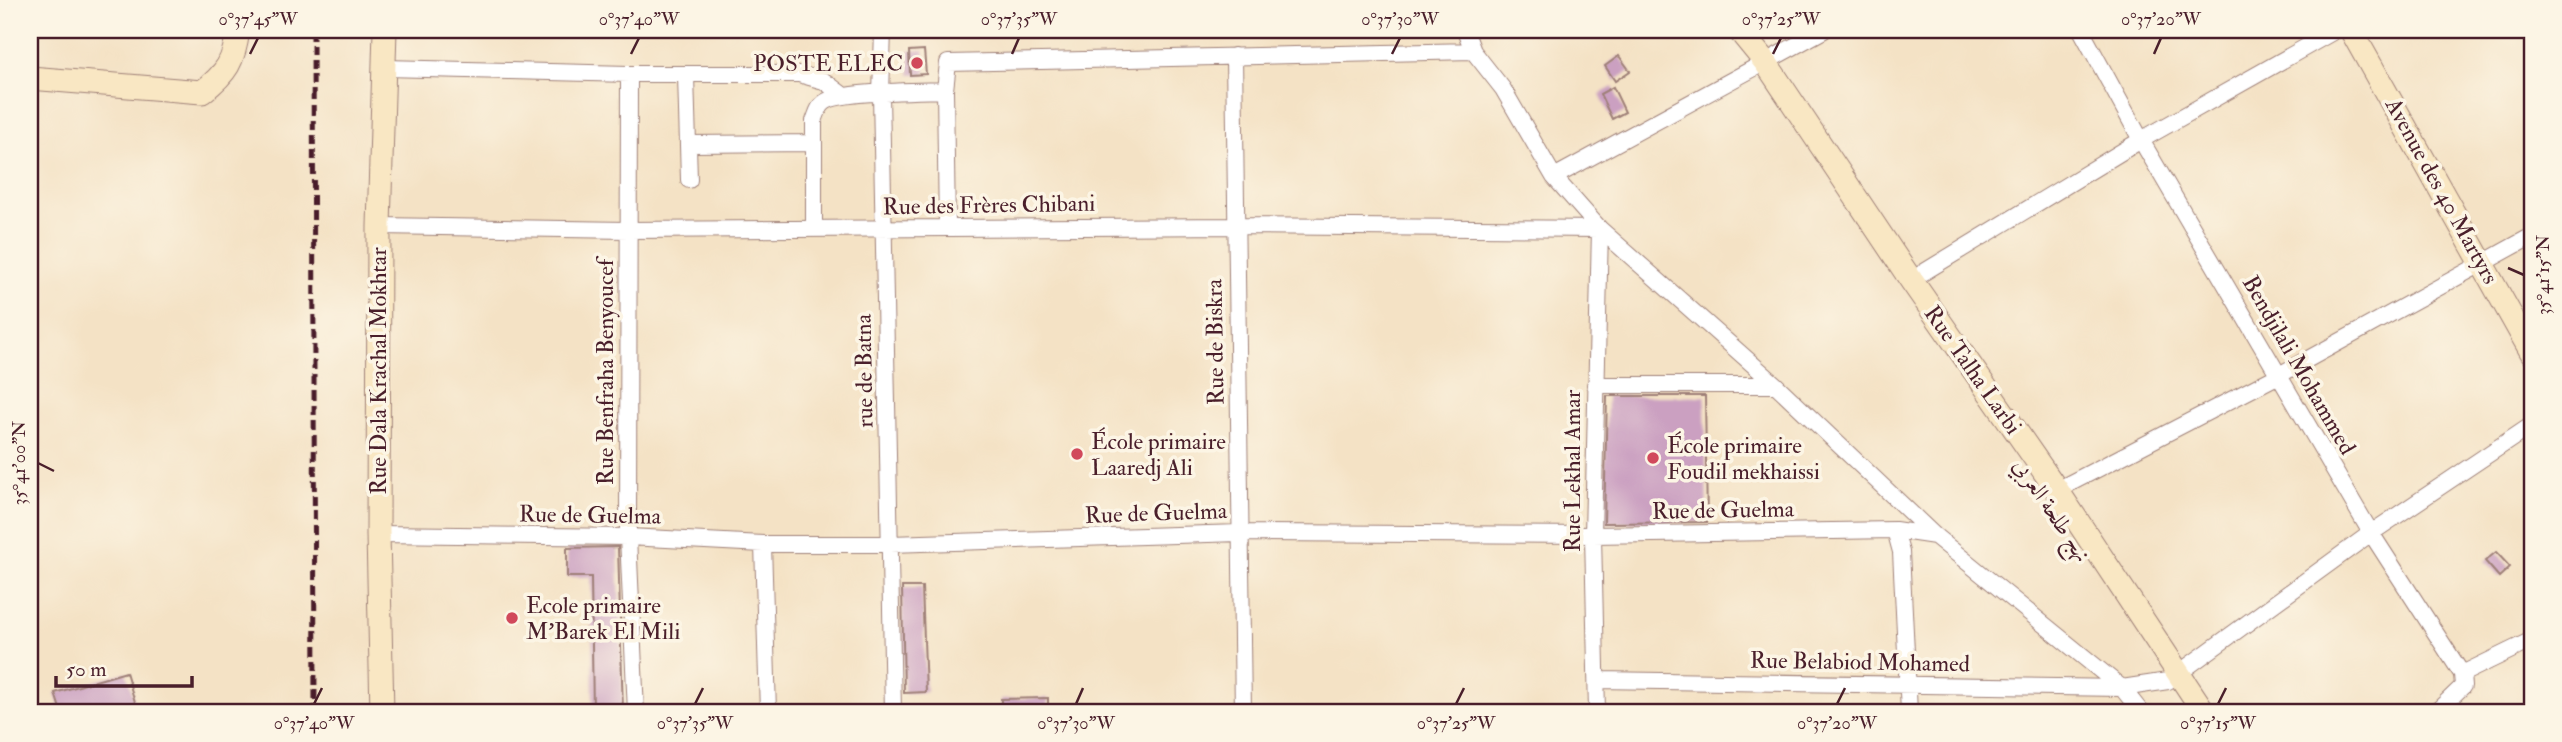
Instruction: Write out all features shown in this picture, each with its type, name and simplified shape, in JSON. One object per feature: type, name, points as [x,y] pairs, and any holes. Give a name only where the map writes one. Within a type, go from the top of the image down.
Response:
[{"type":"street","points":[[30,78],[202,92],[221,78],[234,55],[238,30]]},
{"type":"street","name":"Rue Dala Krachal Mokhtar","points":[[382,712],[378,534],[379,226],[385,30]]},
{"type":"street","name":"rue de Batna","points":[[883,30],[881,94],[893,712]]},
{"type":"street","points":[[1465,30],[1473,51],[1503,89],[1554,177],[1600,229],[1776,385],[1935,536],[2122,688],[2141,712]]},
{"type":"street","name":"نهج طلحة العربي","points":[[1726,30],[1760,65],[1973,394],[2173,677],[2189,712]]},
{"type":"street","name":"Rue Talha Larbi","points":[[1739,30],[1760,65],[2057,490],[2173,677],[2204,712]]},
{"type":"street","points":[[1554,177],[1821,30]]},
{"type":"street","name":"Bendjilali Mohammed","points":[[2081,30],[2141,140],[2371,533],[2462,674]]},
{"type":"street","points":[[1910,280],[2141,140],[2336,30]]},
{"type":"street","name":"Avenue des 40 Martyrs","points":[[2351,30],[2532,353]]},
{"type":"street","points":[[947,227],[945,90],[948,63],[1473,51]]},
{"type":"street","name":"Rue de Biskra","points":[[1234,56],[1243,712]]},
{"type":"street","points":[[385,68],[686,75],[799,74],[824,81],[844,96]]},
{"type":"street","name":"Rue Benfraha Benyoucef","points":[[629,74],[628,537],[636,712]]},
{"type":"street","points":[[686,75],[689,180]]},
{"type":"street","points":[[814,229],[814,121],[818,109],[826,100],[844,96],[945,90]]},
{"type":"street","points":[[690,144],[814,143]]},
{"type":"street","name":"Rue des Frères Chibani","points":[[379,226],[628,230],[1236,226],[1600,229]]},
{"type":"street","name":"Rue Lekhal Amar","points":[[1597,712],[1593,535],[1600,229]]},
{"type":"street","points":[[2057,490],[2279,375],[2532,236]]},
{"type":"street","points":[[1595,385],[1776,385]]},
{"type":"street","points":[[2173,677],[2371,533],[2532,425]]},
{"type":"street","points":[[1895,530],[1901,552],[1910,686],[1909,712]]},
{"type":"street","name":"Rue de Guelma","points":[[378,534],[628,537],[763,544],[890,544],[1240,533],[1593,535],[1895,530],[1935,536]]},
{"type":"street","points":[[763,544],[768,712]]},
{"type":"street","points":[[2436,712],[2463,686],[2462,674],[2528,643],[2532,660]]},
{"type":"street","name":"Rue Belabiod Mohamed","points":[[1598,680],[2122,688],[2173,677]]},
{"type":"building","name":"POSTE ELEC","points":[[924,50],[926,74],[910,75],[909,51]]},
{"type":"building","points":[[1619,56],[1630,71],[1615,81],[1605,66]]},
{"type":"building","points":[[1613,87],[1625,112],[1612,119],[1600,94]]},
{"type":"building","name":"École primaire Foudil mekhaissi","points":[[1607,396],[1705,396],[1707,522],[1604,523]]},
{"type":"building","points":[[618,547],[623,712],[593,712],[591,577],[567,577],[567,548]]},
{"type":"building","points":[[2496,552],[2510,567],[2499,577],[2485,561]]},
{"type":"building","points":[[902,587],[922,587],[926,692],[904,693]]},
{"type":"building","points":[[126,672],[138,712],[61,712],[55,693]]},
{"type":"building","points":[[1048,698],[1048,712],[1001,712],[1001,699]]},
{"type":"railway","points":[[313,30],[315,712]]},
{"type":"place","name":"POSTE ELEC","points":[[917,63]]},
{"type":"place","name":"École primaire Laaredj Ali","points":[[1077,454]]},
{"type":"place","name":"École primaire Foudil mekhaissi","points":[[1653,458]]},
{"type":"place","name":"Ecole primaire M'Barek El Mili","points":[[512,618]]}]
